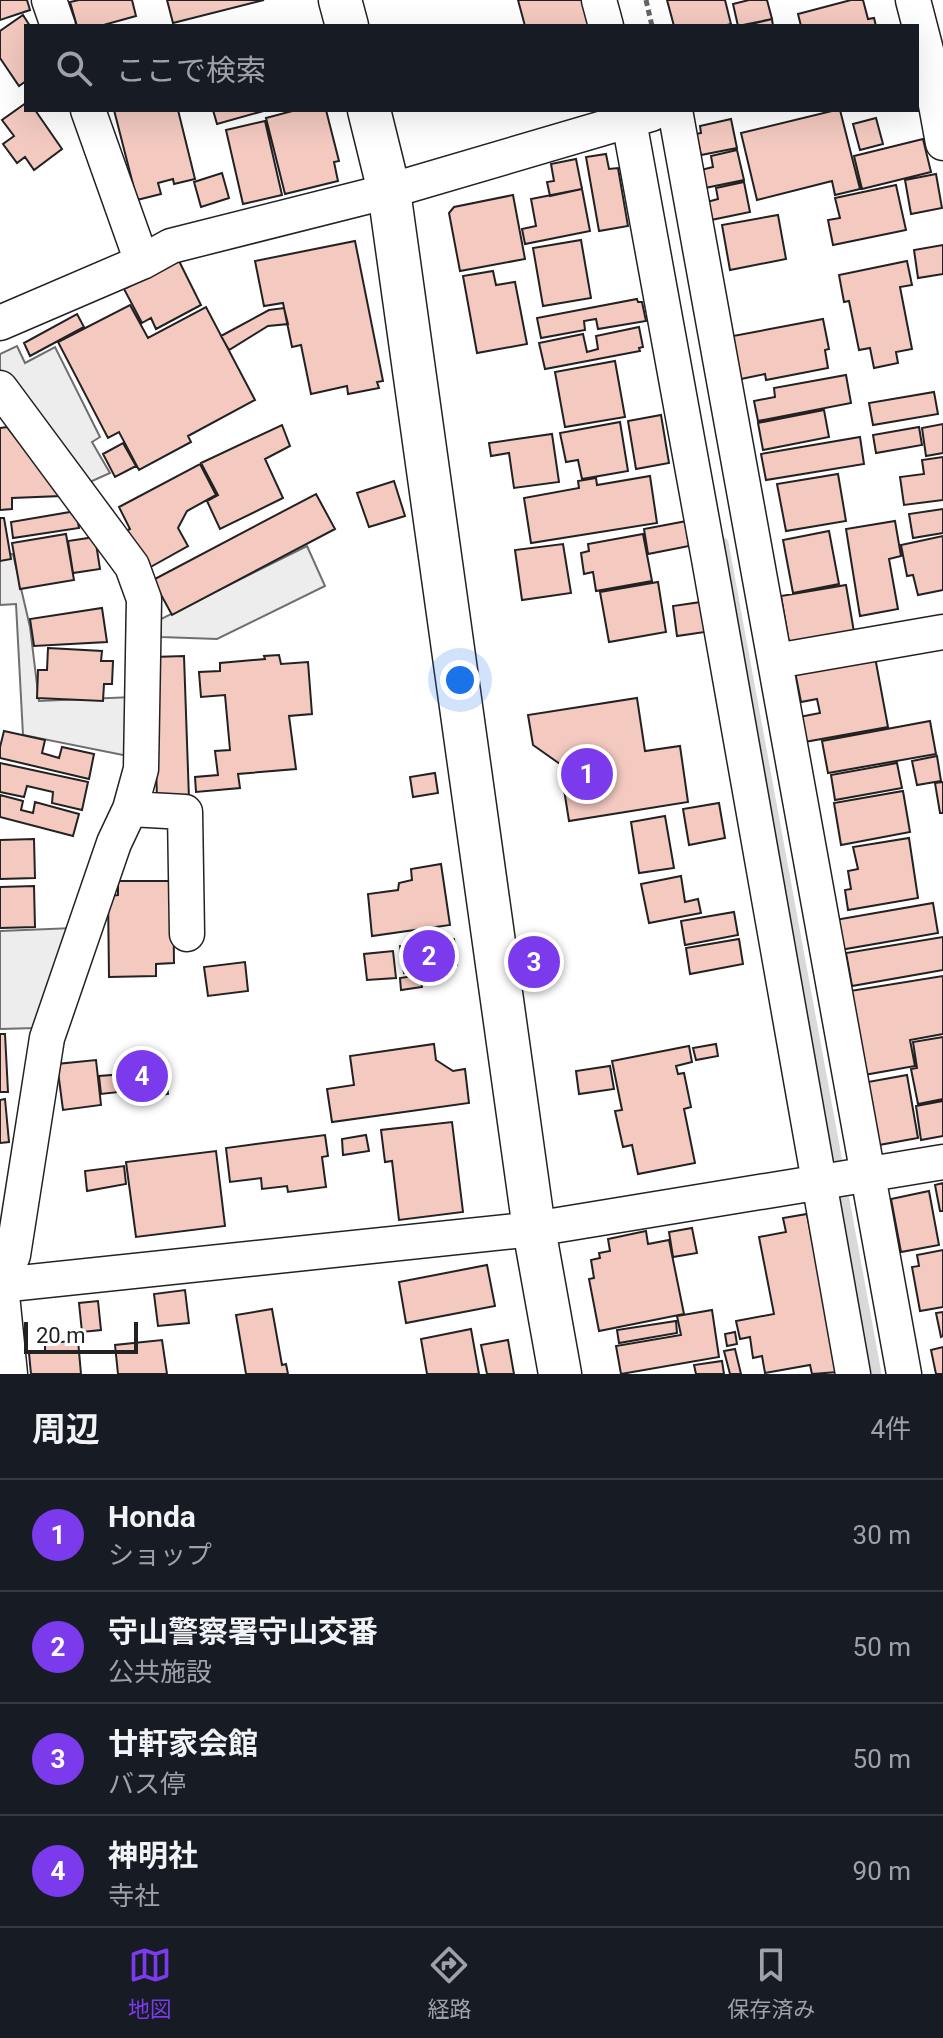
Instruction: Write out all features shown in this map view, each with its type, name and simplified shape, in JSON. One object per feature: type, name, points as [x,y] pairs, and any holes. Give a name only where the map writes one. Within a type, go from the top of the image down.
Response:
[{"type":"street","points":[[49,0],[57,24]]},
{"type":"street","points":[[340,0],[346,24]]},
{"type":"street","points":[[599,0],[605,24]]},
{"type":"street","points":[[913,0],[929,49],[943,143]]},
{"type":"street","points":[[89,112],[142,262]]},
{"type":"street","points":[[369,112],[389,191],[534,1229],[560,1374]]},
{"type":"street","points":[[0,323],[142,262],[171,246],[389,191],[628,115],[651,112]]},
{"type":"street","points":[[675,112],[904,1374]]},
{"type":"street","points":[[628,115],[853,1374]]},
{"type":"street","points":[[0,388],[132,566],[144,599],[141,769],[130,809],[114,843],[47,1038],[13,1255],[0,1285],[10,1374]]},
{"type":"street","points":[[776,661],[943,632]]},
{"type":"street","points":[[130,809],[185,812],[187,934]]},
{"type":"street","points":[[0,1285],[534,1229],[943,1162]]},
{"type":"path","points":[[646,0],[652,24]]},
{"type":"shaded area","points":[[17,346],[25,363],[55,347],[100,437],[92,442],[110,473],[81,486],[0,378],[0,354]]},
{"type":"shaded area","points":[[307,546],[325,586],[217,639],[161,637],[159,620]]},
{"type":"shaded area","points":[[13,554],[30,627],[39,701],[133,697],[133,757],[23,735],[16,604],[0,605],[0,556]]},
{"type":"shaded area","points":[[73,928],[36,1028],[0,1029],[0,931]]},
{"type":"building","points":[[0,0],[27,0],[30,10],[0,20]]},
{"type":"building","points":[[132,0],[136,16],[107,24],[76,24],[70,2]]},
{"type":"building","points":[[167,0],[264,0],[173,23]]},
{"type":"building","points":[[518,0],[582,0],[588,24],[524,24]]},
{"type":"building","points":[[667,0],[725,0],[731,24],[673,24]]},
{"type":"building","points":[[767,0],[772,19],[738,24],[733,4]]},
{"type":"building","points":[[851,0],[863,0],[868,19],[874,18],[876,24],[800,24],[798,14]]},
{"type":"building","points":[[23,15],[29,24],[24,24],[24,82],[19,86],[0,58],[0,31]]},
{"type":"building","points":[[772,19],[773,24],[751,24]]},
{"type":"building","points":[[24,104],[24,112],[36,112],[62,149],[34,170],[25,157],[17,163],[3,144],[14,136],[2,120]]},
{"type":"building","points":[[115,112],[178,112],[195,179],[174,184],[173,179],[158,183],[161,194],[137,200]]},
{"type":"building","points":[[214,112],[260,112],[217,124]]},
{"type":"building","points":[[288,112],[327,112],[339,161],[334,162],[338,181],[285,194],[266,118]]},
{"type":"building","points":[[828,112],[841,112],[860,189],[835,195],[832,181],[757,200],[741,133]]},
{"type":"building","points":[[876,118],[883,144],[860,150],[853,124]]},
{"type":"building","points":[[731,119],[737,148],[701,155],[696,134],[701,133],[700,126]]},
{"type":"building","points":[[265,121],[282,195],[243,204],[226,130]]},
{"type":"building","points":[[923,139],[931,172],[862,189],[854,156]]},
{"type":"building","points":[[737,150],[744,180],[705,188],[701,170],[713,167],[711,156]]},
{"type":"building","points":[[606,154],[609,169],[618,168],[628,226],[599,231],[586,157]]},
{"type":"building","points":[[576,159],[582,189],[550,196],[547,182],[554,181],[551,164]]},
{"type":"building","points":[[222,173],[229,198],[201,207],[194,182]]},
{"type":"building","points":[[936,174],[942,208],[911,214],[905,180]]},
{"type":"building","points":[[744,182],[750,212],[711,220],[707,202],[718,199],[716,188]]},
{"type":"building","points":[[896,185],[906,230],[833,245],[828,220],[840,218],[835,198]]},
{"type":"building","points":[[582,189],[590,231],[525,244],[522,229],[536,226],[531,199]]},
{"type":"building","points":[[513,195],[525,259],[460,271],[449,213],[454,207]]},
{"type":"building","points":[[778,215],[786,259],[730,270],[722,225]]},
{"type":"building","points":[[581,240],[591,298],[543,306],[533,248]]},
{"type":"building","points":[[355,241],[383,381],[377,382],[379,388],[348,394],[347,386],[311,394],[301,345],[292,347],[283,303],[264,306],[255,261]]},
{"type":"building","points":[[943,245],[943,274],[918,278],[914,250]]},
{"type":"building","points":[[179,261],[201,305],[156,329],[151,318],[142,323],[124,289]]},
{"type":"building","points":[[907,261],[912,285],[900,287],[912,349],[896,352],[898,363],[874,368],[870,348],[859,350],[849,301],[844,302],[839,275]]},
{"type":"building","points":[[493,271],[496,285],[515,282],[527,344],[477,353],[463,276]]},
{"type":"building","points":[[637,299],[642,302],[646,321],[598,329],[596,319],[584,321],[585,330],[541,338],[537,318]]},
{"type":"building","points":[[130,305],[148,338],[206,307],[255,400],[188,436],[191,442],[139,470],[119,432],[108,438],[58,342]]},
{"type":"building","points":[[284,308],[288,324],[268,326],[229,350],[221,336],[269,310]]},
{"type":"building","points":[[77,314],[84,327],[30,356],[24,343]]},
{"type":"building","points":[[823,319],[829,349],[825,350],[828,368],[766,380],[765,374],[741,379],[733,336]]},
{"type":"building","points":[[639,327],[643,347],[639,348],[640,351],[545,369],[539,343],[583,334],[587,352],[598,349],[596,336]]},
{"type":"building","points":[[615,361],[625,417],[565,427],[555,372]]},
{"type":"building","points":[[846,375],[851,403],[758,421],[754,401],[775,397],[774,388]]},
{"type":"building","points":[[934,392],[938,414],[873,425],[869,403]]},
{"type":"building","points":[[824,410],[829,437],[763,450],[758,423]]},
{"type":"building","points":[[661,415],[669,463],[636,469],[628,421]]},
{"type":"building","points":[[620,422],[628,471],[582,479],[578,460],[566,462],[560,433]]},
{"type":"building","points":[[943,424],[943,453],[926,456],[922,428]]},
{"type":"building","points":[[282,425],[290,446],[265,459],[283,498],[220,529],[207,501],[218,495],[201,463]]},
{"type":"building","points":[[7,427],[61,496],[12,498],[12,509],[0,510],[0,428]]},
{"type":"building","points":[[919,427],[922,445],[876,453],[873,435]]},
{"type":"building","points":[[552,434],[559,482],[514,488],[509,453],[491,456],[489,443]]},
{"type":"building","points":[[860,437],[864,464],[766,480],[761,454]]},
{"type":"building","points":[[123,443],[136,466],[115,477],[103,454]]},
{"type":"building","points":[[943,457],[943,500],[904,505],[900,477],[924,474],[922,460]]},
{"type":"building","points":[[200,464],[216,495],[187,511],[178,528],[188,546],[147,569],[126,531],[130,529],[119,507]]},
{"type":"building","points":[[838,474],[846,521],[786,531],[777,484]]},
{"type":"building","points":[[650,476],[657,523],[531,543],[524,498],[579,488],[578,481],[596,478],[597,485]]},
{"type":"building","points":[[394,481],[405,516],[369,527],[357,493]]},
{"type":"building","points":[[316,494],[335,529],[172,615],[153,580]]},
{"type":"building","points":[[943,509],[943,533],[913,538],[909,514]]},
{"type":"building","points":[[76,511],[79,528],[13,538],[11,522]]},
{"type":"building","points":[[0,518],[4,518],[11,559],[0,561]]},
{"type":"building","points":[[692,520],[694,531],[687,532],[689,546],[648,554],[644,529]]},
{"type":"building","points":[[895,521],[901,556],[889,559],[898,609],[860,616],[846,529]]},
{"type":"building","points":[[829,531],[839,584],[793,593],[783,540]]},
{"type":"building","points":[[66,534],[74,580],[20,589],[12,543]]},
{"type":"building","points":[[643,534],[652,581],[596,591],[593,572],[584,574],[581,553],[589,551],[588,544]]},
{"type":"building","points":[[943,536],[943,590],[918,595],[913,575],[907,576],[901,545]]},
{"type":"building","points":[[95,537],[100,569],[73,573],[68,541]]},
{"type":"building","points":[[563,544],[571,593],[522,600],[515,550]]},
{"type":"building","points":[[658,582],[666,632],[609,642],[600,592]]},
{"type":"building","points":[[846,585],[854,632],[789,643],[781,596]]},
{"type":"building","points":[[701,602],[705,632],[677,636],[673,606]]},
{"type":"building","points":[[102,608],[107,642],[34,646],[30,619]]},
{"type":"building","points":[[48,648],[102,651],[101,661],[113,661],[112,684],[104,684],[103,701],[37,698],[38,670],[47,670]]},
{"type":"building","points":[[279,655],[281,664],[308,662],[312,714],[289,716],[296,769],[238,774],[240,788],[196,792],[195,777],[218,775],[215,751],[230,750],[225,695],[201,697],[199,672],[220,671],[220,663]]},
{"type":"building","points":[[184,656],[189,799],[157,800],[153,657]]},
{"type":"building","points":[[875,657],[888,727],[799,743],[794,718],[820,713],[817,699],[801,702],[795,672]]},
{"type":"building","points":[[637,698],[645,751],[680,746],[688,802],[569,821],[560,764],[533,745],[528,715]]},
{"type":"building","points":[[930,721],[936,754],[828,773],[822,741]]},
{"type":"building","points":[[4,731],[45,740],[42,753],[59,758],[62,747],[94,754],[89,779],[0,758]]},
{"type":"building","points":[[937,756],[941,781],[917,785],[912,761]]},
{"type":"building","points":[[0,763],[88,782],[82,810],[52,803],[53,792],[27,786],[24,797],[0,792]]},
{"type":"building","points":[[897,763],[902,788],[835,800],[831,775]]},
{"type":"building","points":[[435,773],[438,793],[413,797],[410,777]]},
{"type":"building","points":[[943,782],[943,813],[940,813],[935,783]]},
{"type":"building","points":[[903,791],[910,832],[841,845],[834,803]]},
{"type":"building","points":[[0,795],[23,801],[21,810],[33,813],[35,802],[79,814],[73,836],[0,817]]},
{"type":"building","points":[[719,803],[725,838],[689,845],[683,809]]},
{"type":"building","points":[[665,816],[674,868],[639,873],[631,822]]},
{"type":"building","points":[[909,838],[918,898],[848,910],[845,890],[851,889],[848,871],[858,869],[853,847]]},
{"type":"building","points":[[34,839],[35,878],[0,879],[0,840]]},
{"type":"building","points":[[441,864],[450,925],[372,936],[368,894],[398,890],[399,883],[412,880],[411,869]]},
{"type":"building","points":[[681,876],[685,902],[698,899],[701,913],[649,923],[641,884]]},
{"type":"building","points":[[118,881],[173,881],[174,963],[156,964],[156,976],[109,977],[108,896],[118,895]]},
{"type":"building","points":[[34,886],[35,927],[0,928],[0,887]]},
{"type":"building","points":[[933,903],[938,933],[840,950],[835,920]]},
{"type":"building","points":[[734,912],[738,935],[685,945],[681,921]]},
{"type":"building","points":[[943,937],[943,970],[852,986],[846,953]]},
{"type":"building","points":[[454,939],[457,965],[404,973],[400,946]]},
{"type":"building","points":[[739,939],[743,964],[690,974],[686,948]]},
{"type":"building","points":[[393,951],[396,978],[367,980],[364,954]]},
{"type":"building","points":[[245,962],[248,991],[208,996],[204,967]]},
{"type":"building","points":[[420,975],[422,987],[401,990],[400,978]]},
{"type":"building","points":[[943,976],[943,1034],[910,1040],[915,1066],[864,1075],[850,991]]},
{"type":"building","points":[[0,1034],[5,1034],[8,1092],[0,1092]]},
{"type":"building","points":[[943,1037],[943,1099],[918,1104],[911,1069],[917,1068],[913,1042]]},
{"type":"building","points":[[434,1044],[436,1060],[453,1071],[465,1069],[469,1103],[332,1122],[327,1089],[354,1085],[350,1056]]},
{"type":"building","points":[[716,1044],[718,1056],[696,1060],[693,1048]]},
{"type":"building","points":[[689,1046],[692,1062],[676,1066],[678,1074],[684,1073],[691,1107],[684,1109],[695,1163],[638,1174],[632,1145],[623,1147],[615,1111],[622,1110],[612,1061]]},
{"type":"building","points":[[164,1059],[168,1094],[127,1099],[127,1091],[101,1094],[99,1076],[125,1074],[124,1064]]},
{"type":"building","points":[[96,1060],[101,1105],[63,1110],[57,1064]]},
{"type":"building","points":[[610,1066],[614,1089],[579,1094],[576,1071]]},
{"type":"building","points":[[907,1075],[918,1138],[879,1145],[868,1082]]},
{"type":"building","points":[[5,1099],[9,1142],[0,1143],[0,1100]]},
{"type":"building","points":[[943,1101],[943,1136],[921,1140],[916,1106]]},
{"type":"building","points":[[452,1122],[463,1212],[399,1220],[392,1161],[385,1162],[381,1130]]},
{"type":"building","points":[[325,1135],[328,1156],[322,1157],[326,1187],[288,1192],[287,1186],[262,1189],[261,1178],[230,1182],[226,1148]]},
{"type":"building","points":[[366,1135],[369,1151],[343,1155],[342,1139]]},
{"type":"building","points":[[216,1151],[225,1226],[136,1237],[126,1162]]},
{"type":"building","points":[[124,1166],[126,1184],[87,1191],[85,1171]]},
{"type":"building","points":[[943,1183],[943,1211],[940,1211],[935,1185]]},
{"type":"building","points":[[929,1191],[939,1245],[901,1252],[891,1199]]},
{"type":"building","points":[[807,1214],[838,1372],[812,1374],[810,1365],[765,1373],[762,1356],[753,1358],[750,1337],[740,1339],[736,1321],[774,1314],[759,1237],[786,1232],[783,1218]]},
{"type":"building","points":[[692,1228],[697,1253],[673,1257],[669,1232]]},
{"type":"building","points":[[646,1231],[648,1244],[669,1240],[684,1314],[599,1331],[589,1279],[594,1278],[591,1260],[600,1258],[599,1253],[610,1251],[608,1239]]},
{"type":"building","points":[[943,1250],[943,1307],[920,1311],[912,1267],[919,1266],[917,1255]]},
{"type":"building","points":[[487,1265],[495,1306],[406,1323],[399,1282]]},
{"type":"building","points":[[185,1290],[189,1323],[158,1326],[154,1294]]},
{"type":"building","points":[[98,1301],[101,1330],[82,1332],[79,1303]]},
{"type":"building","points":[[272,1309],[282,1365],[286,1364],[288,1374],[246,1374],[236,1315]]},
{"type":"building","points":[[712,1310],[719,1357],[621,1374],[616,1346],[681,1335],[677,1316]]},
{"type":"building","points":[[943,1312],[943,1336],[941,1337],[936,1313]]},
{"type":"building","points":[[676,1321],[677,1333],[619,1343],[617,1330]]},
{"type":"building","points":[[471,1329],[479,1374],[427,1374],[421,1339]]},
{"type":"building","points":[[735,1332],[737,1344],[727,1346],[725,1334]]},
{"type":"building","points":[[78,1340],[81,1374],[31,1374],[29,1353],[45,1351],[45,1344]]},
{"type":"building","points":[[162,1340],[167,1374],[118,1374],[115,1345]]},
{"type":"building","points":[[508,1340],[514,1374],[487,1374],[481,1345]]},
{"type":"building","points":[[943,1347],[943,1374],[936,1374],[931,1350]]},
{"type":"building","points":[[735,1349],[741,1374],[730,1374],[724,1351]]},
{"type":"building","points":[[722,1361],[724,1374],[696,1374],[694,1365]]},
{"type":"waterway","points":[[723,543],[876,1374]]},
{"type":"place","name":"Honda","points":[[587,774]]},
{"type":"place","name":"守山警察署守山交番","points":[[429,956]]},
{"type":"place","name":"廿軒家会館","points":[[534,962]]},
{"type":"place","name":"神明社","points":[[142,1076]]}]
